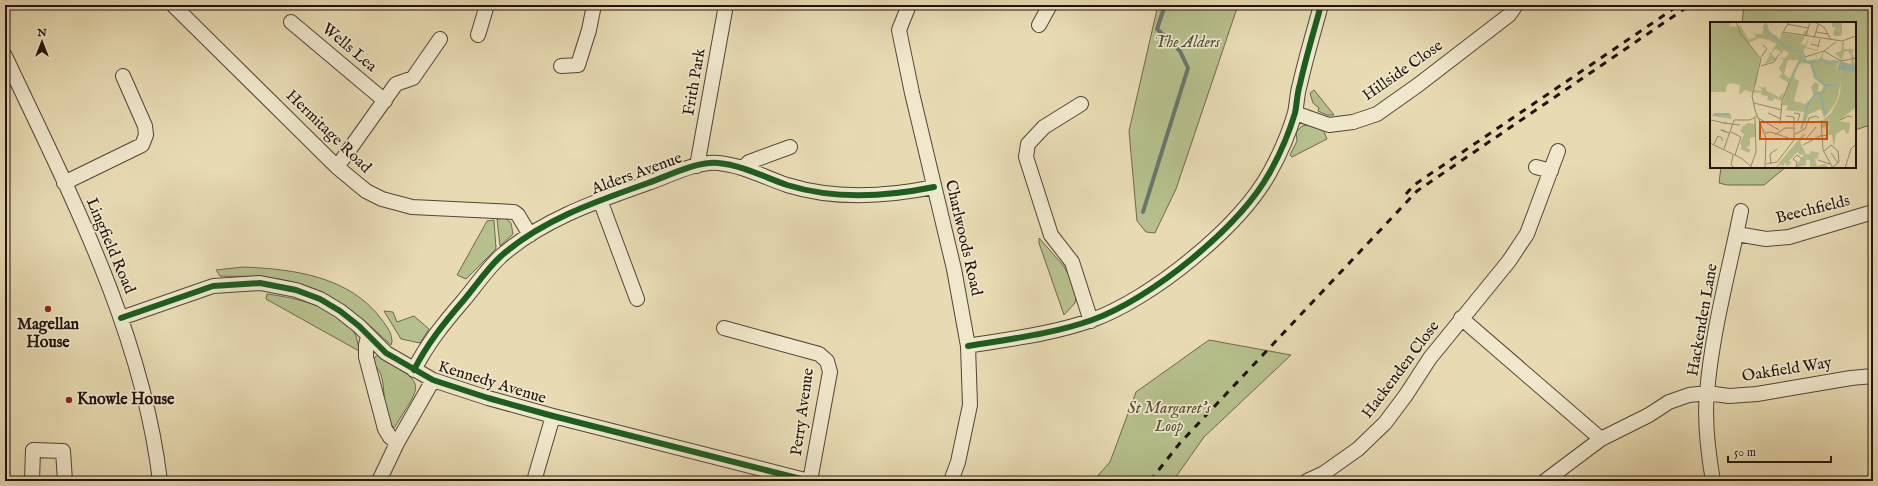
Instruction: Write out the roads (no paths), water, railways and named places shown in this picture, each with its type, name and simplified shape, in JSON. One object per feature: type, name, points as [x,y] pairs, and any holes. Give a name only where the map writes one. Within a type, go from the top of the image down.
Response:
[{"type":"street","name":"Hermitage Road","points":[[173,5],[337,167],[366,191],[382,199],[412,207],[514,212],[518,215],[530,235]]},
{"type":"street","points":[[478,35],[487,5]]},
{"type":"street","points":[[561,66],[578,65],[589,30],[594,5]]},
{"type":"street","name":"Frith Park","points":[[697,166],[726,5]]},
{"type":"street","name":"Charlwoods Road","points":[[909,5],[899,30],[912,93],[954,269],[968,346],[970,405],[958,462],[951,481]]},
{"type":"street","points":[[1039,25],[1050,5]]},
{"type":"street","points":[[968,346],[1024,336],[1091,321],[1110,313],[1141,296],[1186,264],[1226,227],[1251,200],[1270,172],[1295,113],[1299,85],[1321,5]]},
{"type":"street","name":"Hillside Close","points":[[1295,113],[1329,125],[1353,122],[1377,114],[1418,85],[1508,15],[1516,5]]},
{"type":"street","name":"Wells Lea","points":[[291,22],[385,101]]},
{"type":"street","points":[[337,167],[396,84],[413,78],[440,39]]},
{"type":"street","name":"Lingfield Road","points":[[5,56],[64,183],[121,318],[146,403],[156,446],[160,481]]},
{"type":"street","points":[[64,183],[142,145],[146,135],[145,126],[123,76]]},
{"type":"street","points":[[1081,104],[1044,127],[1028,144],[1026,157],[1051,236],[1072,262],[1091,321]]},
{"type":"street","points":[[743,168],[749,162],[790,147]]},
{"type":"street","name":"Hackenden Close","points":[[1308,481],[1324,473],[1358,449],[1385,422],[1406,395],[1430,358],[1508,261],[1527,234],[1558,151]]},
{"type":"street","name":"Alders Avenue","points":[[414,370],[425,347],[500,258],[530,235],[550,223],[600,200],[697,166],[717,163],[743,168],[788,185],[818,192],[854,196],[883,196],[934,187]]},
{"type":"street","points":[[1536,167],[1551,171]]},
{"type":"street","points":[[600,200],[637,299]]},
{"type":"street","name":"Hackenden Lane","points":[[1545,481],[1601,439],[1649,415],[1669,402],[1689,395],[1707,394],[1716,327],[1741,210]]},
{"type":"street","name":"Beechfields","points":[[1737,234],[1766,239],[1789,237],[1873,212]]},
{"type":"street","name":"Kennedy Avenue","points":[[121,318],[213,286],[260,284],[296,290],[320,299],[340,311],[359,326],[368,337],[386,353],[433,380],[488,398],[553,416],[809,481]]},
{"type":"street","name":"Hackenden Close","points":[[1461,318],[1601,439]]},
{"type":"street","name":"Perry Avenue","points":[[724,328],[819,354],[827,362],[830,372],[809,481]]},
{"type":"street","points":[[368,337],[366,357],[385,429],[390,437],[397,443]]},
{"type":"street","name":"Oakfield Way","points":[[1707,394],[1729,396],[1756,394],[1851,378],[1873,376]]},
{"type":"street","points":[[379,481],[397,443],[433,380]]},
{"type":"street","points":[[1707,394],[1708,454],[1713,481]]},
{"type":"street","points":[[534,481],[553,416]]},
{"type":"street","points":[[32,481],[33,450],[63,451],[65,481]]},
{"type":"waterway","points":[[1143,212],[1188,68],[1180,51],[1157,29],[1165,5]]},
{"type":"railway","points":[[1406,194],[1414,185],[1679,5]]},
{"type":"railway","points":[[1150,481],[1180,443],[1417,191],[1690,5]]},
{"type":"place","name":"Magellan House","points":[[48,309]]},
{"type":"place","name":"Knowle House","points":[[69,400]]},
{"type":"park label","name":"The Alders","points":[[1187,43]]},
{"type":"park label","name":"St Margaret's Loop","points":[[1169,418]]}]
